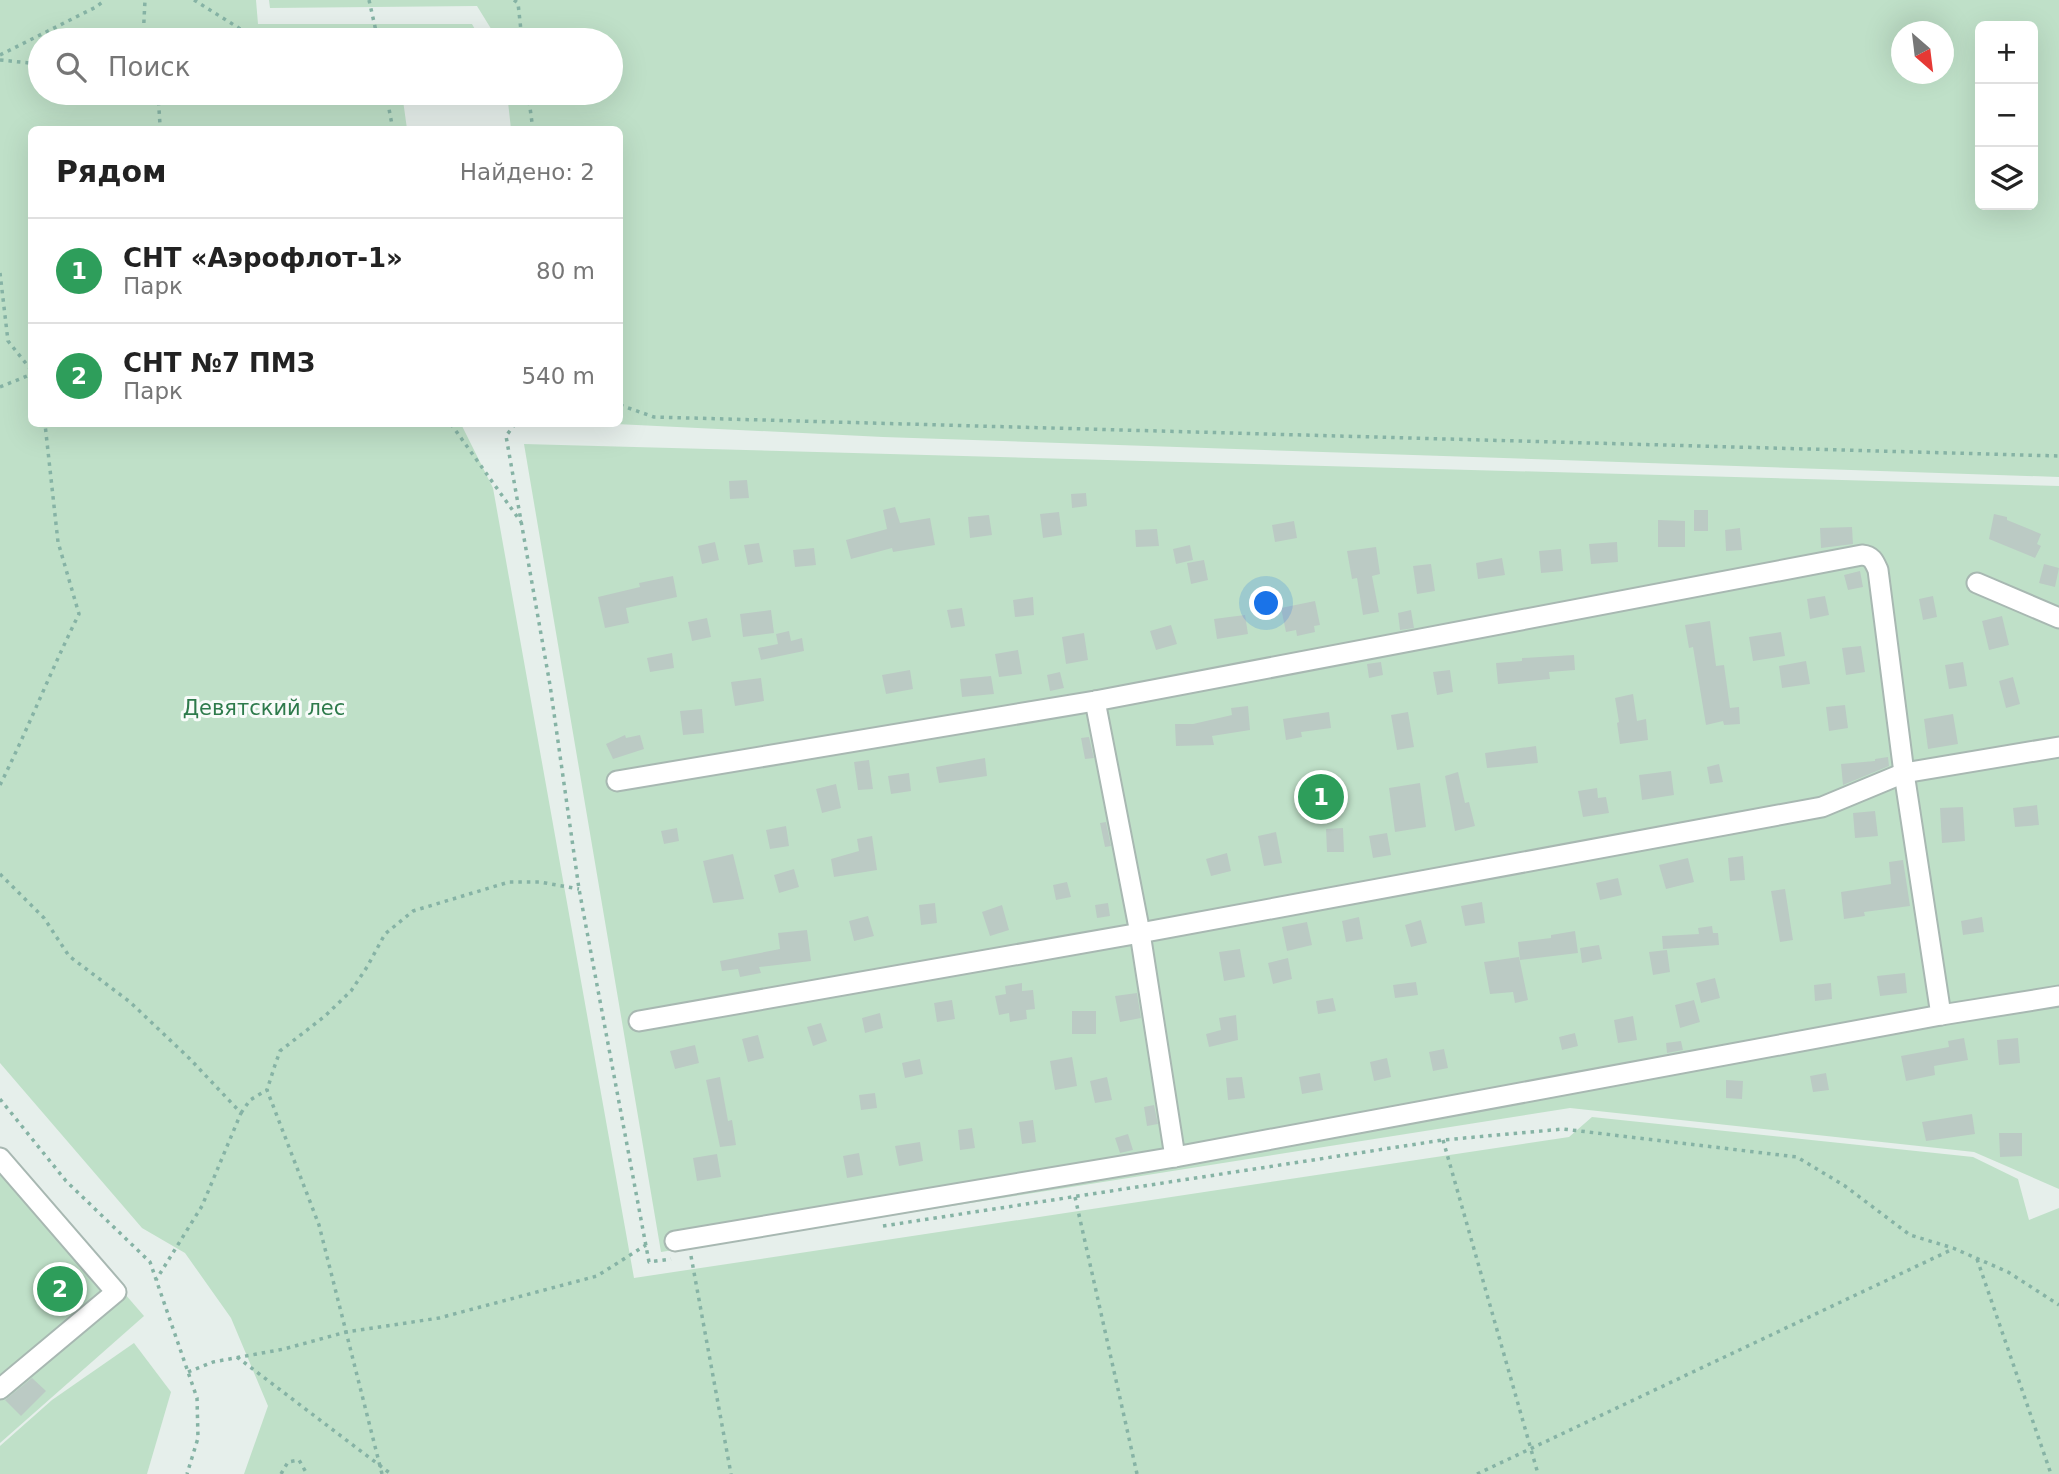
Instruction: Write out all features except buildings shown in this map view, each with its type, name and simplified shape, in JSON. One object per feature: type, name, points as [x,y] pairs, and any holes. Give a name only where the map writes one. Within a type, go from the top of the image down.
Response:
[{"type":"lane","points":[[617,781],[1095,701],[1862,555],[1869,556],[1878,570],[1904,773],[1941,1015]]},
{"type":"lane","points":[[1977,583],[2059,618]]},
{"type":"lane","points":[[1095,701],[1140,933],[1175,1157]]},
{"type":"lane","points":[[639,1021],[1140,933],[1822,807],[1904,773],[2059,747]]},
{"type":"lane","points":[[675,1241],[1175,1157],[1941,1015],[2059,996]]},
{"type":"lane","points":[[0,1158],[116,1292],[0,1389]]},
{"type":"path","points":[[56,28],[105,0]]},
{"type":"path","points":[[144,28],[145,0]]},
{"type":"path","points":[[194,0],[239,28]]},
{"type":"path","points":[[369,0],[375,28]]},
{"type":"path","points":[[514,0],[518,3],[521,28]]},
{"type":"path","points":[[0,58],[28,43]]},
{"type":"path","points":[[0,58],[28,62]]},
{"type":"path","points":[[159,105],[159,126]]},
{"type":"path","points":[[388,105],[392,126]]},
{"type":"path","points":[[530,105],[532,126]]},
{"type":"path","points":[[0,273],[8,341],[28,367]]},
{"type":"path","points":[[0,387],[28,374]]},
{"type":"path","points":[[623,406],[654,417],[667,418],[2059,456]]},
{"type":"path","points":[[0,785],[27,730],[54,662],[79,614],[58,542],[45,427]]},
{"type":"path","points":[[453,427],[522,523]]},
{"type":"path","points":[[513,427],[506,436],[550,685],[579,889],[649,1262],[691,1256],[732,1474]]},
{"type":"path","points":[[0,874],[44,918],[69,957],[130,1002],[190,1059],[241,1113]]},
{"type":"path","points":[[382,1474],[319,1225],[267,1090],[280,1051],[325,1016],[351,991],[368,967],[385,934],[413,911],[509,882],[540,882],[579,889]]},
{"type":"path","points":[[156,1280],[202,1206],[241,1113],[250,1100],[267,1090]]},
{"type":"path","points":[[883,1226],[1443,1140],[1563,1129],[1797,1157],[1845,1186],[1910,1235],[1953,1248],[2008,1272],[2059,1305]]},
{"type":"path","points":[[1443,1140],[1538,1474]]},
{"type":"path","points":[[1075,1197],[1137,1474]]},
{"type":"path","points":[[188,1373],[213,1362],[284,1349],[346,1332],[439,1318],[597,1276],[646,1245]]},
{"type":"path","points":[[1477,1474],[1953,1248]]},
{"type":"path","points":[[1977,1259],[2051,1474]]},
{"type":"path","points":[[237,1357],[391,1474]]},
{"type":"path","points":[[281,1474],[288,1462],[299,1460],[307,1474]]},
{"type":"green space","name":"Девятский лес","points":[[0,0],[256,0],[258,24],[472,24],[474,28],[28,28],[28,105],[404,105],[407,126],[28,126],[28,427],[462,427],[493,488],[634,1278],[1569,1137],[1592,1117],[1973,1157],[2018,1179],[2029,1220],[2059,1208],[2059,1474],[244,1474],[268,1406],[231,1318],[185,1253],[142,1228],[0,1063]]},
{"type":"green space","points":[[269,0],[2059,0],[2059,477],[883,437],[623,424],[623,126],[511,126],[508,105],[623,105],[623,28],[491,28],[477,6],[270,8]]},
{"type":"green space","points":[[524,444],[2059,486],[2059,1189],[1974,1152],[1570,1108],[661,1252]]},
{"type":"green space","points":[[0,1150],[144,1316],[0,1443]]},
{"type":"green space","points":[[134,1343],[171,1392],[147,1474],[0,1474],[0,1446],[52,1400]]},
{"type":"place","name":"СНТ «Аэрофлот-1»","points":[[1321,797]]},
{"type":"place","name":"СНТ №7 ПМЗ","points":[[60,1289]]}]
